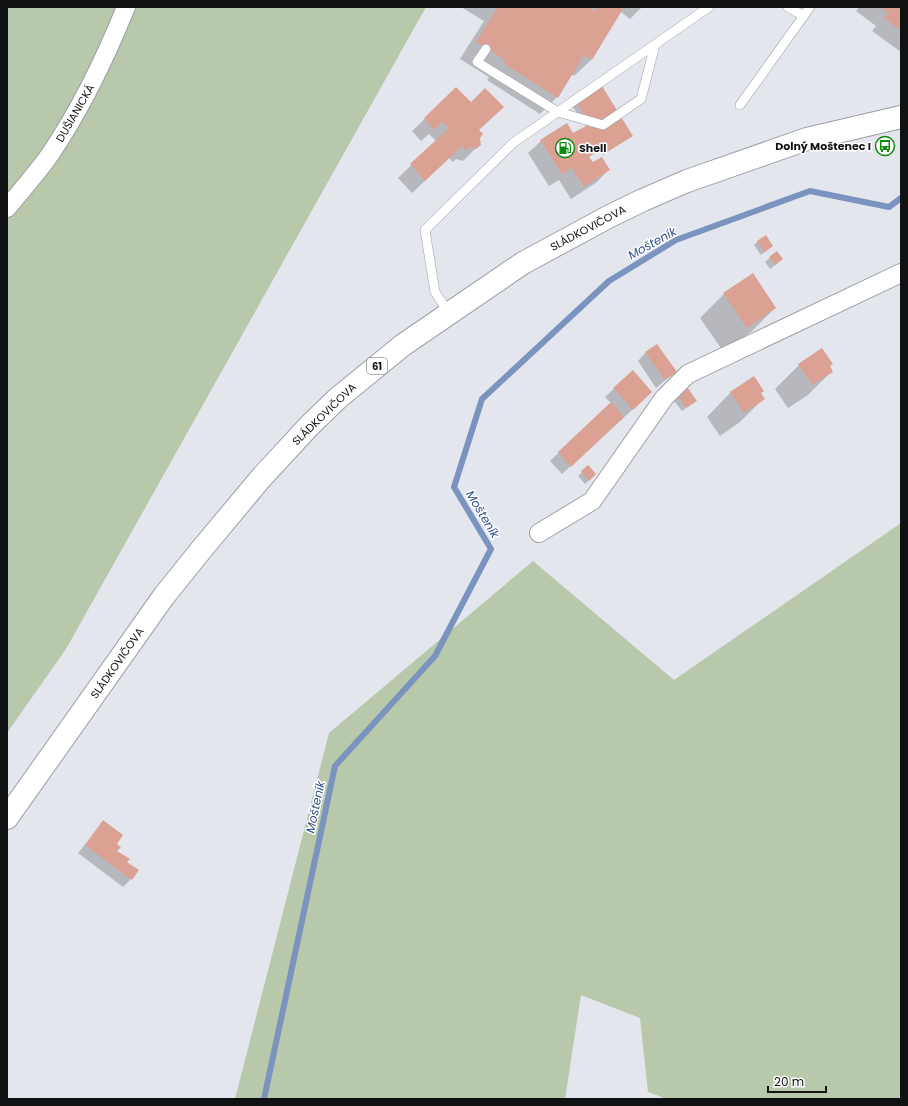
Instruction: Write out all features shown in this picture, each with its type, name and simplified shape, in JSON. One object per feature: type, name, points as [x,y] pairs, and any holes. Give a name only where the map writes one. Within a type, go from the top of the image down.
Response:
[{"type":"main road","name":"SLÁDKOVIČOVA","points":[[7,818],[164,596],[266,473],[338,398],[403,345],[523,263],[650,196],[687,181],[807,139],[901,117]]},
{"type":"street","name":"DUŠIANICKÁ","points":[[7,208],[48,156],[80,108],[107,54],[126,7]]},
{"type":"street","points":[[539,533],[592,501],[664,398],[688,374],[901,273]]},
{"type":"lane","points":[[449,314],[435,292],[425,230],[513,143],[709,7]]},
{"type":"lane","points":[[788,7],[804,16]]},
{"type":"lane","points":[[740,105],[810,7]]},
{"type":"lane","points":[[486,49],[477,62],[558,112],[603,125],[641,99],[654,45]]},
{"type":"green space","points":[[7,7],[426,7],[66,649],[7,733]]},
{"type":"green space","points":[[901,523],[901,1099],[667,1099],[648,1092],[640,1018],[581,995],[565,1099],[235,1099],[329,733],[533,561],[674,680]]},
{"type":"building","points":[[498,7],[588,7],[595,11],[598,7],[624,7],[592,60],[584,55],[558,98],[503,63],[505,60],[476,42]]},
{"type":"building","points":[[880,7],[901,7],[901,31],[884,18],[888,13]]},
{"type":"building","points":[[602,86],[633,136],[607,152],[604,147],[589,157],[593,162],[602,157],[610,170],[584,187],[572,168],[562,174],[540,140],[567,123],[573,133],[590,124],[576,102]]},
{"type":"building","points":[[456,87],[471,102],[485,88],[504,107],[479,130],[483,134],[480,138],[481,145],[476,149],[470,147],[466,151],[462,146],[425,181],[410,164],[449,128],[442,122],[434,130],[424,118]]},
{"type":"building","points":[[766,235],[773,246],[765,252],[757,241]]},
{"type":"building","points":[[777,251],[783,259],[775,265],[769,257]]},
{"type":"building","points":[[753,273],[776,308],[747,328],[723,293]]},
{"type":"building","points":[[657,344],[677,372],[665,380],[645,352]]},
{"type":"building","points":[[822,348],[833,364],[830,366],[833,372],[812,385],[798,364]]},
{"type":"building","points":[[633,370],[652,392],[633,410],[613,388]]},
{"type":"building","points":[[754,376],[764,391],[761,393],[765,399],[744,413],[730,392]]},
{"type":"building","points":[[685,384],[697,401],[686,408],[675,392]]},
{"type":"building","points":[[611,402],[624,417],[571,467],[558,452]]},
{"type":"building","points":[[588,465],[596,474],[589,481],[581,471]]},
{"type":"building","points":[[103,820],[123,835],[117,844],[121,847],[117,851],[130,859],[127,862],[139,870],[132,880],[85,845]]},
{"type":"waterway","name":"Mošteník","points":[[264,1099],[335,766],[435,656],[491,549],[454,487],[482,399],[609,281],[676,240],[810,191],[889,207],[901,198]]},
{"type":"place","name":"Dolný Moštenec I","points":[[885,146]]},
{"type":"place","name":"Shell","points":[[565,148]]}]
